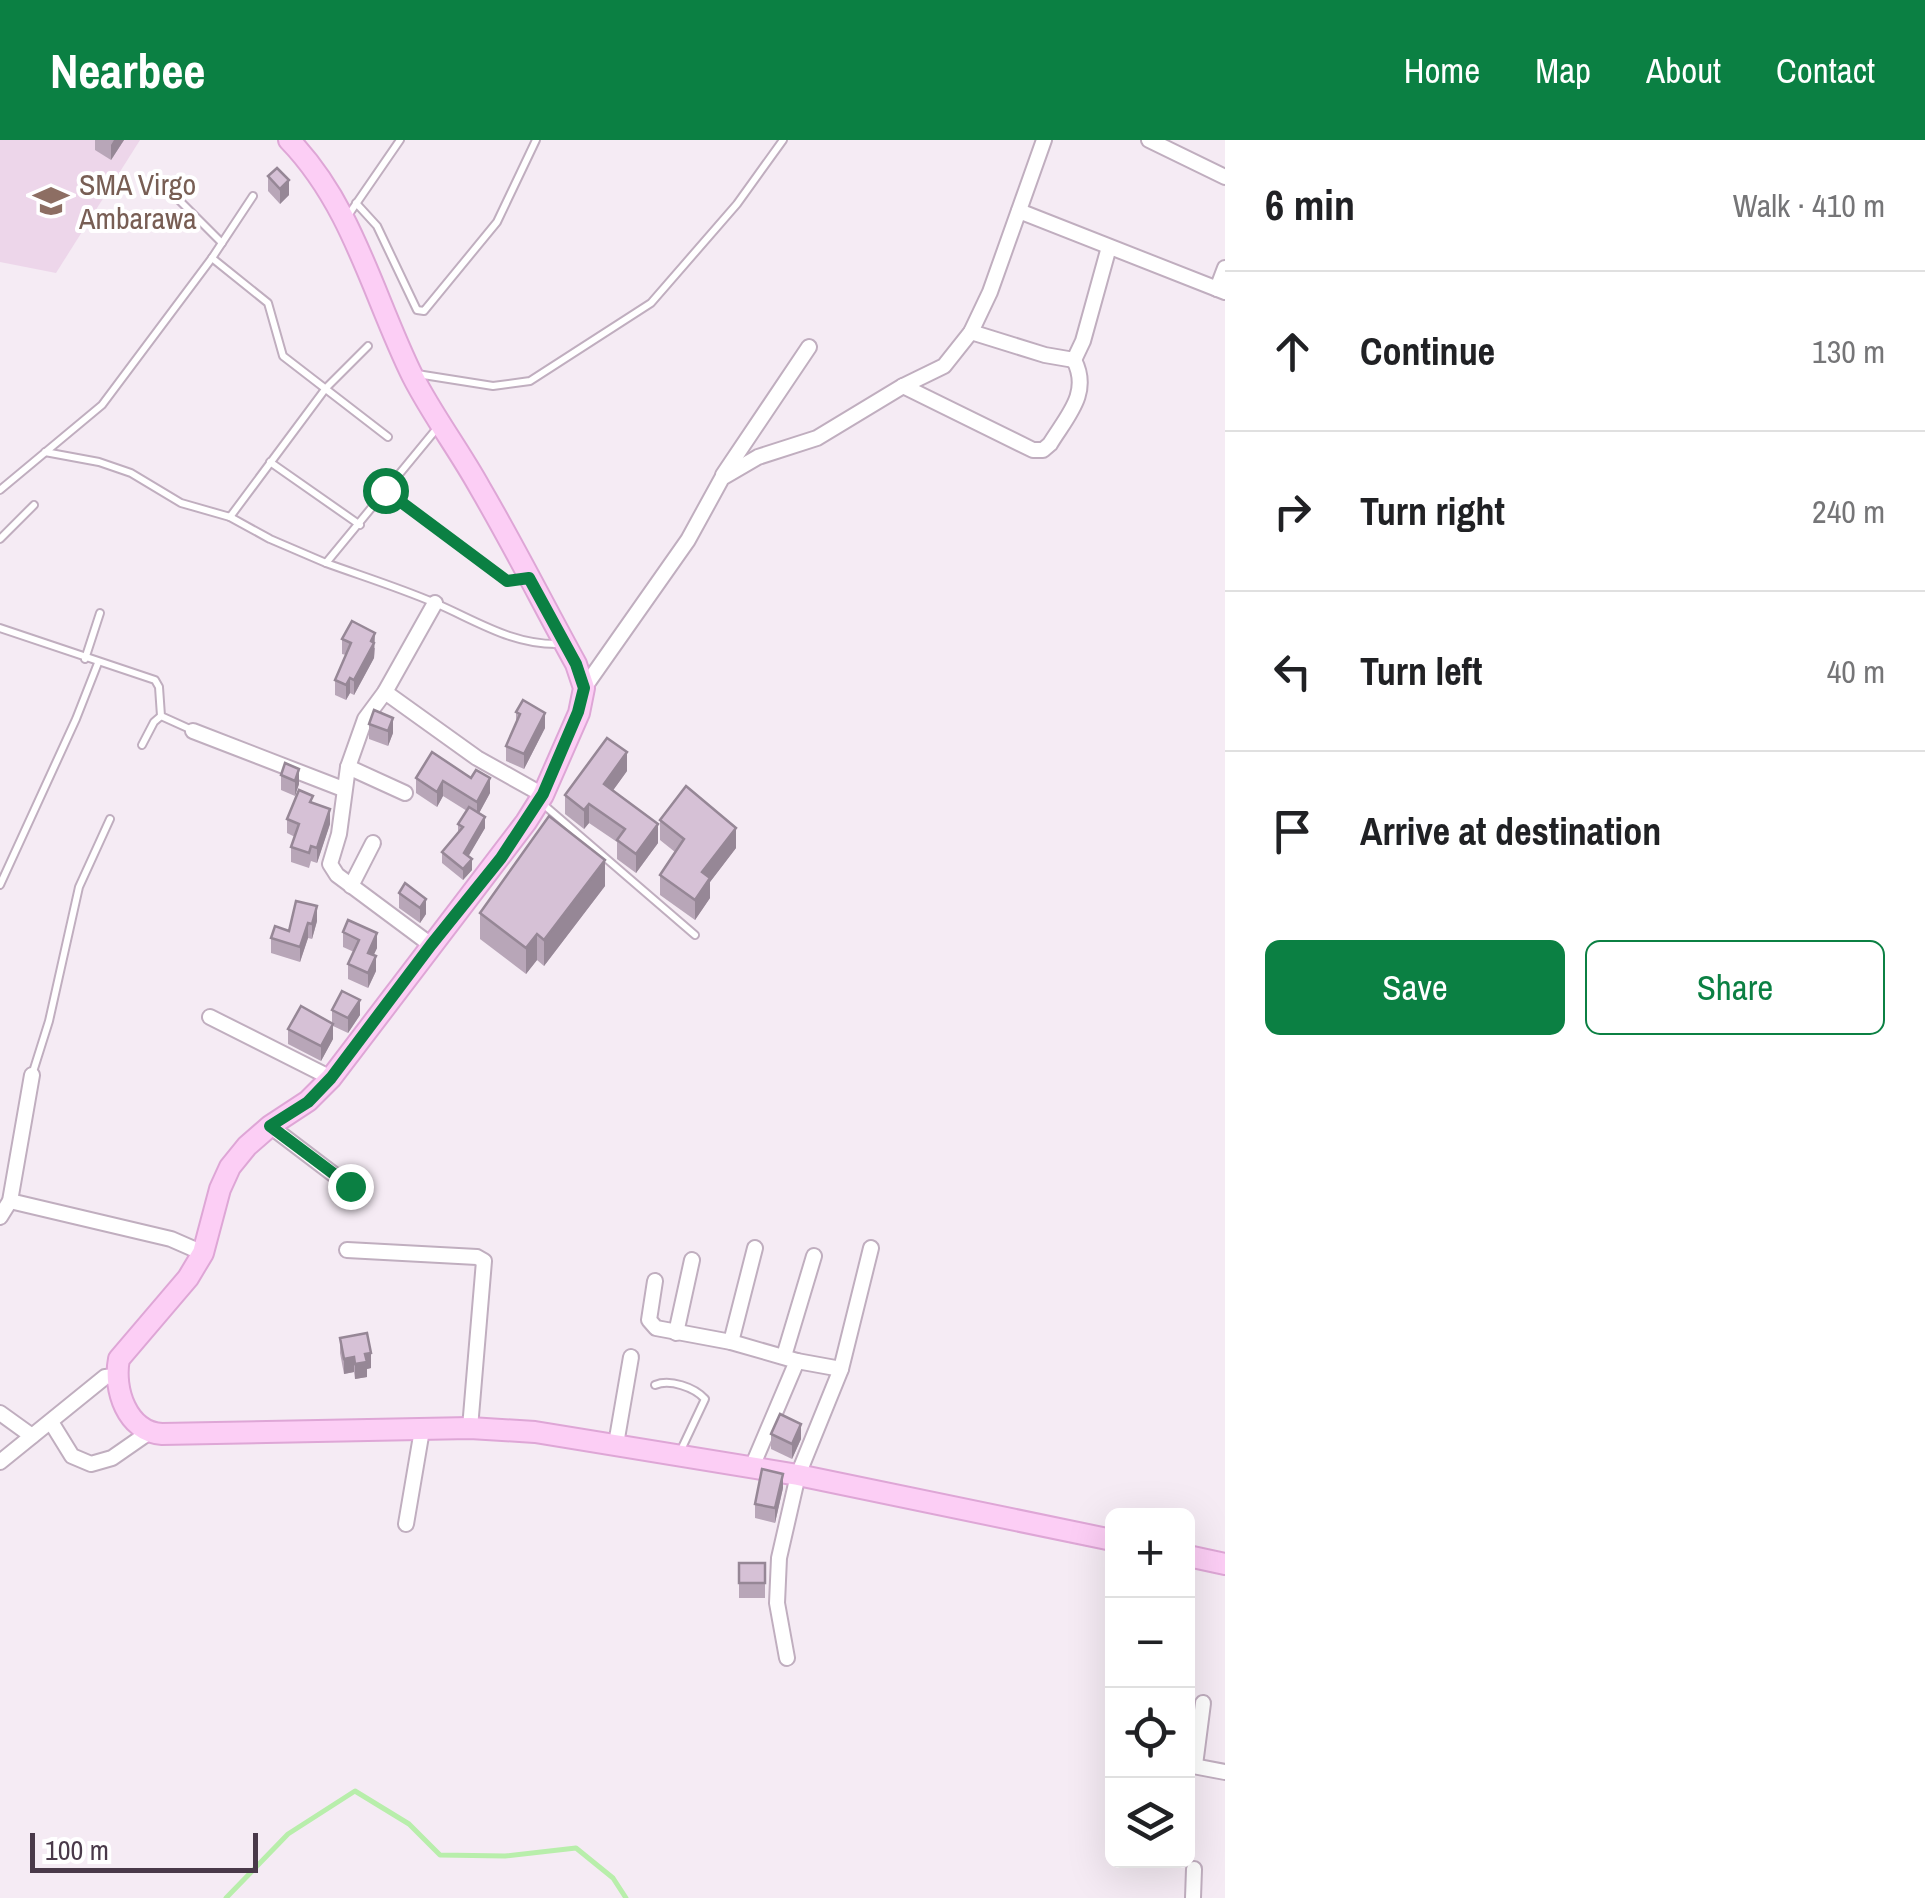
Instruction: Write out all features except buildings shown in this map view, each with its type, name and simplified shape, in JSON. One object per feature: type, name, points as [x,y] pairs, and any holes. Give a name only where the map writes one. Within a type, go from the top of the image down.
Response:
[{"type":"street","points":[[289,140],[351,211],[412,374],[529,578],[576,664],[584,688]]},
{"type":"street","points":[[722,478],[758,457],[817,438],[944,366],[972,332],[1044,140]]},
{"type":"street","points":[[1148,140],[1225,176]]},
{"type":"street","points":[[1019,210],[1221,290],[1225,268]]},
{"type":"street","points":[[1074,360],[1109,247]]},
{"type":"street","points":[[972,332],[1045,356],[1074,360]]},
{"type":"street","points":[[148,1434],[135,1423],[119,1392],[116,1376],[120,1359],[188,1278],[203,1254],[230,1168],[247,1146],[308,1102],[331,1078],[501,858],[541,798],[578,712],[584,688],[688,540],[722,478],[810,347]]},
{"type":"street","points":[[903,386],[1032,450],[1043,450],[1082,388],[1074,360]]},
{"type":"street","points":[[431,945],[333,872],[330,864],[339,834],[348,767],[365,720],[385,692],[434,603]]},
{"type":"street","points":[[385,692],[476,758],[541,798]]},
{"type":"street","points":[[193,730],[343,789]]},
{"type":"street","points":[[348,767],[404,793]]},
{"type":"street","points":[[351,886],[373,843]]},
{"type":"street","points":[[210,1016],[331,1078]]},
{"type":"street","points":[[0,1217],[10,1201],[32,1075]]},
{"type":"street","points":[[270,1126],[350,1186]]},
{"type":"street","points":[[10,1201],[172,1240],[203,1254]]},
{"type":"street","points":[[731,1342],[754,1248]]},
{"type":"street","points":[[787,1658],[776,1604],[776,1582],[798,1475],[841,1369],[871,1248]]},
{"type":"street","points":[[347,1250],[477,1257],[484,1262],[470,1428]]},
{"type":"street","points":[[752,1467],[791,1358],[814,1256]]},
{"type":"street","points":[[676,1332],[692,1260]]},
{"type":"street","points":[[656,1281],[651,1325],[841,1369]]},
{"type":"street","points":[[616,1444],[631,1357]]},
{"type":"street","points":[[0,1462],[105,1377],[116,1376]]},
{"type":"street","points":[[0,1413],[32,1436]]},
{"type":"street","points":[[51,1422],[72,1456],[91,1464],[112,1458],[148,1434],[470,1428],[535,1432],[798,1475],[1105,1539]]},
{"type":"street","points":[[406,1524],[422,1430]]},
{"type":"street","points":[[1195,1558],[1225,1564]]},
{"type":"street","points":[[1195,1744],[1203,1703]]},
{"type":"street","points":[[1195,1766],[1225,1772]]},
{"type":"street","points":[[1192,1898],[1194,1869]]},
{"type":"lane","points":[[400,140],[351,211],[377,226],[417,310],[424,311],[496,222],[536,140]]},
{"type":"lane","points":[[412,374],[492,386],[530,382],[651,303],[737,204],[783,140]]},
{"type":"lane","points":[[171,192],[222,244]]},
{"type":"lane","points":[[0,490],[102,405],[212,258],[253,196]]},
{"type":"lane","points":[[212,258],[268,303],[283,356],[388,437]]},
{"type":"lane","points":[[230,517],[326,388],[368,346]]},
{"type":"lane","points":[[326,563],[439,426]]},
{"type":"lane","points":[[45,452],[99,462],[131,473],[180,503],[230,517],[270,539],[434,603],[509,638],[565,644]]},
{"type":"lane","points":[[270,462],[360,525]]},
{"type":"lane","points":[[385,490],[507,581],[529,578]]},
{"type":"lane","points":[[0,539],[34,505]]},
{"type":"lane","points":[[85,658],[100,613]]},
{"type":"lane","points":[[0,628],[155,680],[161,716]]},
{"type":"lane","points":[[0,885],[98,663]]},
{"type":"lane","points":[[161,716],[193,730]]},
{"type":"lane","points":[[142,746],[161,716]]},
{"type":"lane","points":[[541,798],[696,936]]},
{"type":"lane","points":[[32,1075],[49,1020],[79,887],[110,819]]},
{"type":"lane","points":[[655,1386],[661,1382],[687,1387],[705,1398],[679,1454]]},
{"type":"shaded area","name":"SMA Virgo Ambarawa","points":[[0,140],[140,140],[56,273],[0,262]]},
{"type":"waterway","points":[[226,1898],[288,1834],[355,1791],[409,1824],[440,1855],[505,1856],[576,1848],[613,1878],[626,1898]]},
{"type":"place","name":"SMA Virgo Ambarawa","points":[[51,201]]},
{"type":"route","points":[[350,1186],[270,1126],[308,1102],[331,1078],[501,858],[543,794],[578,712],[584,688],[576,664],[529,578],[507,581],[385,490]]}]
